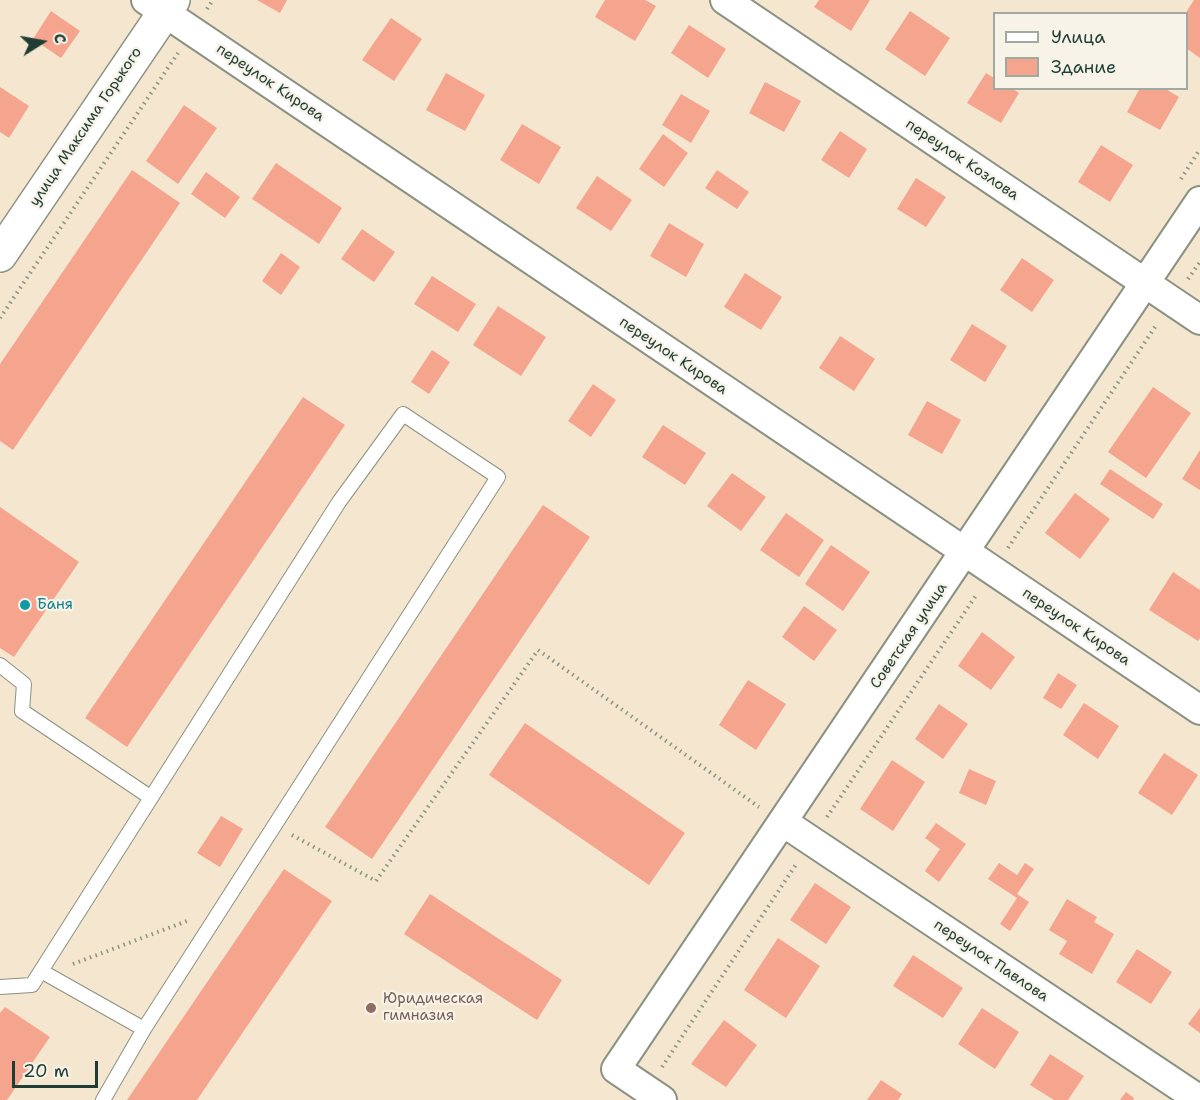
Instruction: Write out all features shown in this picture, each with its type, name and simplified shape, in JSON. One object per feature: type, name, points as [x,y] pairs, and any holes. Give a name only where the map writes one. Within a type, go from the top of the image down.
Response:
[{"type":"street","name":"переулок Козлова","points":[[725,0],[1200,320]]},
{"type":"street","name":"переулок Кирова","points":[[161,4],[192,31],[1200,710]]},
{"type":"street","name":"улица Максима Горького","points":[[0,255],[161,4]]},
{"type":"street","name":"Советская улица","points":[[660,1087],[616,1069],[1200,201]]},
{"type":"street","name":"переулок Павлова","points":[[782,823],[1200,1100]]},
{"type":"lane","points":[[0,987],[32,985],[339,502],[403,414],[498,477],[144,1029],[104,1100]]},
{"type":"lane","points":[[0,665],[24,684],[22,711],[150,797]]},
{"type":"lane","points":[[40,971],[144,1029]]},
{"type":"path","points":[[0,318],[213,0]]},
{"type":"path","points":[[660,1087],[831,854],[993,571],[1200,262]]},
{"type":"path","points":[[275,825],[376,881],[538,650],[782,823]]},
{"type":"path","points":[[49,957],[73,964],[195,918]]},
{"type":"building","points":[[257,0],[287,0],[280,13]]},
{"type":"building","points":[[605,0],[645,0],[656,6],[635,41],[595,17]]},
{"type":"building","points":[[819,0],[870,0],[851,31],[814,7]]},
{"type":"building","points":[[1194,0],[1200,0],[1200,58],[1188,49],[1186,12]]},
{"type":"building","points":[[51,11],[80,31],[61,58],[33,39]]},
{"type":"building","points":[[910,11],[950,38],[925,76],[885,49]]},
{"type":"building","points":[[391,18],[422,39],[394,81],[362,60]]},
{"type":"building","points":[[689,25],[726,49],[708,78],[671,53]]},
{"type":"building","points":[[446,73],[485,95],[465,131],[426,110]]},
{"type":"building","points":[[986,73],[993,77],[993,90],[1015,90],[1019,93],[1001,123],[967,103]]},
{"type":"building","points":[[765,82],[801,101],[784,132],[749,113]]},
{"type":"building","points":[[0,87],[29,106],[9,138],[0,132]]},
{"type":"building","points":[[1139,90],[1167,90],[1179,97],[1160,130],[1127,112]]},
{"type":"building","points":[[681,94],[710,111],[691,143],[662,125]]},
{"type":"building","points":[[184,105],[217,128],[178,184],[146,161]]},
{"type":"building","points":[[522,124],[561,147],[539,184],[500,160]]},
{"type":"building","points":[[840,131],[867,149],[849,178],[821,160]]},
{"type":"building","points":[[663,134],[688,153],[664,187],[639,169]]},
{"type":"building","points":[[1101,145],[1133,165],[1110,202],[1078,182]]},
{"type":"building","points":[[276,163],[342,208],[319,244],[252,199]]},
{"type":"building","points":[[132,170],[180,203],[13,450],[0,441],[0,364]]},
{"type":"building","points":[[717,170],[749,192],[737,209],[705,188]]},
{"type":"building","points":[[206,172],[240,197],[225,218],[191,194]]},
{"type":"building","points":[[597,176],[632,200],[611,231],[576,208]]},
{"type":"building","points":[[916,178],[946,197],[926,227],[897,209]]},
{"type":"building","points":[[669,223],[704,244],[686,277],[650,256]]},
{"type":"building","points":[[362,229],[395,252],[374,282],[341,259]]},
{"type":"building","points":[[281,253],[300,267],[281,295],[262,281]]},
{"type":"building","points":[[1022,258],[1054,280],[1032,312],[1000,290]]},
{"type":"building","points":[[745,273],[782,297],[761,330],[724,307]]},
{"type":"building","points":[[432,276],[476,304],[458,332],[414,304]]},
{"type":"building","points":[[498,306],[546,337],[521,376],[473,345]]},
{"type":"building","points":[[972,324],[1007,346],[985,382],[950,360]]},
{"type":"building","points":[[840,336],[875,359],[854,391],[819,368]]},
{"type":"building","points":[[432,350],[450,362],[429,394],[411,382]]},
{"type":"building","points":[[593,384],[616,400],[591,437],[568,421]]},
{"type":"building","points":[[1153,387],[1191,413],[1146,478],[1108,452]]},
{"type":"building","points":[[303,397],[345,425],[127,747],[85,718]]},
{"type":"building","points":[[927,401],[961,420],[942,454],[908,435]]},
{"type":"building","points":[[663,425],[706,453],[685,485],[642,457]]},
{"type":"building","points":[[1200,450],[1200,490],[1182,479]]},
{"type":"building","points":[[1110,469],[1163,504],[1153,519],[1100,484]]},
{"type":"building","points":[[732,473],[766,497],[741,531],[707,506]]},
{"type":"building","points":[[1075,493],[1110,519],[1080,559],[1045,533]]},
{"type":"building","points":[[543,505],[590,537],[372,859],[325,827]]},
{"type":"building","name":"Баня","points":[[0,507],[79,562],[14,657],[0,648]]},
{"type":"building","points":[[786,513],[824,540],[799,577],[760,550]]},
{"type":"building","points":[[831,545],[870,572],[843,611],[805,584]]},
{"type":"building","points":[[1173,572],[1200,590],[1200,638],[1198,641],[1149,610]]},
{"type":"building","points":[[804,606],[837,630],[814,661],[782,637]]},
{"type":"building","points":[[982,632],[1015,657],[991,690],[958,666]]},
{"type":"building","points":[[1058,673],[1077,685],[1061,709],[1043,698]]},
{"type":"building","points":[[748,680],[786,704],[756,750],[719,725]]},
{"type":"building","points":[[1084,703],[1119,726],[1098,759],[1063,735]]},
{"type":"building","points":[[939,704],[968,724],[943,759],[915,739]]},
{"type":"building","points":[[525,723],[685,833],[649,885],[489,775]]},
{"type":"building","points":[[1164,753],[1198,775],[1172,815],[1138,793]]},
{"type":"building","points":[[892,760],[925,782],[893,831],[860,809]]},
{"type":"building","points":[[969,769],[996,781],[986,805],[959,793]]},
{"type":"building","points":[[221,816],[243,829],[220,867],[197,853]]},
{"type":"building","points":[[936,823],[966,844],[939,882],[925,871],[940,849],[925,838]]},
{"type":"building","points":[[999,863],[1017,875],[1025,863],[1034,869],[1017,894],[1029,902],[1010,931],[1000,924],[1017,898],[988,879]]},
{"type":"building","points":[[284,869],[332,901],[197,1100],[127,1100]]},
{"type":"building","points":[[815,883],[851,907],[826,944],[790,920]]},
{"type":"building","points":[[430,894],[562,980],[537,1020],[404,934]]},
{"type":"building","points":[[1067,899],[1097,917],[1094,922],[1114,934],[1092,974],[1059,954],[1067,941],[1049,930]]},
{"type":"building","points":[[778,938],[820,966],[786,1018],[744,990]]},
{"type":"building","points":[[1137,949],[1172,972],[1151,1004],[1116,982]]},
{"type":"building","points":[[913,955],[963,988],[943,1018],[893,986]]},
{"type":"building","points":[[5,1007],[50,1037],[7,1100],[0,1100],[0,1013]]},
{"type":"building","points":[[982,1008],[1019,1032],[995,1069],[958,1044]]},
{"type":"building","points":[[1200,1008],[1200,1033],[1188,1024]]},
{"type":"building","points":[[724,1020],[757,1045],[726,1087],[691,1064]]},
{"type":"building","points":[[1050,1054],[1084,1076],[1068,1100],[1054,1100],[1030,1085]]},
{"type":"building","points":[[881,1080],[902,1094],[898,1100],[867,1100]]},
{"type":"building","points":[[1126,1092],[1134,1098],[1133,1100],[1120,1100]]},
{"type":"place","name":"Баня","points":[[25,605]]},
{"type":"place","name":"Юридическая гимназия","points":[[371,1008]]}]
